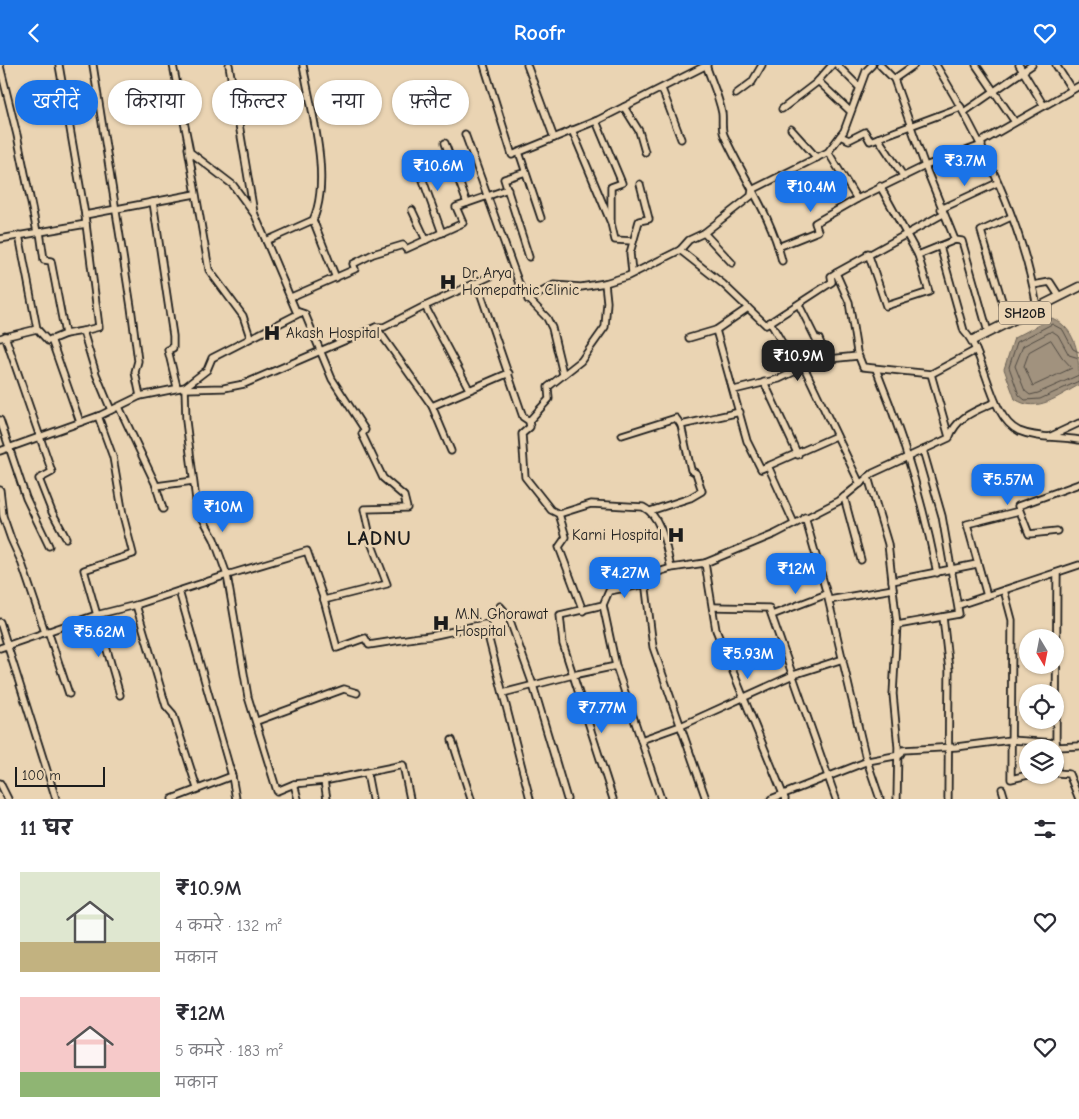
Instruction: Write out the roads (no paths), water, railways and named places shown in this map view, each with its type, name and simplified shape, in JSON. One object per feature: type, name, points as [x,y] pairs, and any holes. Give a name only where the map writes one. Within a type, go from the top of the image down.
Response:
[{"type":"main road","name":"SH20B","points":[[973,340],[1079,287]]},
{"type":"street","points":[[19,235],[37,329],[48,341],[65,334],[98,327],[85,215],[59,65]]},
{"type":"street","points":[[93,65],[117,209],[138,361],[135,372],[140,396]]},
{"type":"street","points":[[173,65],[209,270],[243,316],[250,337]]},
{"type":"street","points":[[229,65],[255,215],[296,311],[305,314],[332,379],[365,430],[362,434],[383,478],[404,496],[407,508],[364,509],[372,545],[387,584],[324,600]]},
{"type":"street","points":[[266,241],[313,220],[321,201],[322,164],[303,65]]},
{"type":"street","points":[[484,65],[512,155],[596,121],[706,65],[722,112],[723,133],[752,190],[764,208],[782,261]]},
{"type":"street","points":[[527,65],[554,138]]},
{"type":"street","points":[[736,94],[752,82],[762,65]]},
{"type":"street","points":[[782,109],[818,81],[832,65]]},
{"type":"street","points":[[837,65],[859,87]]},
{"type":"street","points":[[752,190],[828,152],[840,136],[866,71],[872,65]]},
{"type":"street","points":[[880,65],[894,79],[942,211],[955,240]]},
{"type":"street","points":[[894,79],[914,65]]},
{"type":"street","points":[[936,65],[963,109],[981,144],[1011,217],[1033,285],[1037,307]]},
{"type":"street","points":[[976,65],[1015,123]]},
{"type":"street","points":[[1019,65],[1044,106]]},
{"type":"street","points":[[840,136],[848,140],[865,132],[870,141],[963,109],[1024,72],[1032,65]]},
{"type":"street","points":[[1056,65],[1072,90]]},
{"type":"street","points":[[0,66],[44,260],[51,261],[65,334]]},
{"type":"street","points":[[818,81],[850,111]]},
{"type":"street","points":[[778,247],[818,231],[815,223],[880,186],[981,144],[1079,86]]},
{"type":"street","points":[[662,89],[681,139]]},
{"type":"street","points":[[624,107],[639,131],[645,152]]},
{"type":"street","points":[[596,121],[622,183],[611,187],[611,223]]},
{"type":"street","points":[[791,129],[817,158]]},
{"type":"street","points":[[572,130],[611,223],[615,241],[633,241]]},
{"type":"street","points":[[465,135],[522,292],[547,318],[552,328],[563,374]]},
{"type":"street","points":[[878,138],[904,177]]},
{"type":"street","points":[[445,143],[467,203]]},
{"type":"street","points":[[187,144],[190,152],[202,163],[233,185],[255,215]]},
{"type":"street","points":[[519,152],[541,218]]},
{"type":"street","points":[[828,152],[857,199]]},
{"type":"street","points":[[415,158],[442,233]]},
{"type":"street","points":[[526,172],[504,179],[530,257]]},
{"type":"street","points":[[680,250],[766,325],[799,305],[818,289],[832,282],[831,277],[868,253],[906,235],[942,211],[997,183]]},
{"type":"street","points":[[632,272],[630,259],[639,221],[649,219],[640,184]]},
{"type":"street","points":[[868,253],[886,306],[928,292],[918,255],[880,186]]},
{"type":"street","points":[[290,297],[355,269],[353,264],[373,254],[404,245],[406,249],[463,223],[456,207],[508,189]]},
{"type":"street","points":[[528,300],[554,285],[581,287],[605,283],[628,276],[632,272],[680,250],[689,240],[704,233],[751,196],[752,190]]},
{"type":"street","points":[[85,215],[195,194]]},
{"type":"street","points":[[153,202],[173,336],[173,348],[168,349],[177,387]]},
{"type":"street","points":[[412,210],[426,240]]},
{"type":"street","points":[[1003,304],[981,231],[1011,217]]},
{"type":"street","points":[[313,220],[336,278]]},
{"type":"street","points":[[0,239],[86,224]]},
{"type":"street","points":[[704,233],[732,263]]},
{"type":"street","points":[[918,255],[955,240],[962,241],[988,332]]},
{"type":"street","points":[[940,246],[964,331],[973,340],[996,402],[1009,423],[1017,430],[1037,437],[1079,440]]},
{"type":"street","points":[[836,273],[849,302],[858,356],[863,367],[931,374],[976,349]]},
{"type":"street","points":[[0,451],[98,416],[140,396],[177,387],[224,388],[244,385],[320,350],[376,327],[384,327],[491,276]]},
{"type":"street","points":[[1033,285],[1050,282],[1058,297]]},
{"type":"street","points":[[529,421],[549,399],[548,387],[581,361],[605,327],[607,302],[605,283]]},
{"type":"street","points":[[474,284],[481,295],[523,417],[529,421],[530,427],[522,435],[525,477],[551,510],[559,514],[591,504],[643,507],[650,511],[661,531],[671,568]]},
{"type":"street","points":[[799,305],[816,339],[819,339],[827,359]]},
{"type":"street","points":[[425,306],[469,389]]},
{"type":"street","points":[[689,338],[716,330],[748,308]]},
{"type":"street","points":[[185,388],[207,370],[212,358],[300,313]]},
{"type":"street","points":[[770,322],[798,370]]},
{"type":"street","points":[[376,327],[432,406],[451,451]]},
{"type":"street","points":[[37,329],[3,337],[52,472],[39,479],[52,513],[66,538]]},
{"type":"street","points":[[716,330],[750,448],[761,469],[798,455],[836,436]]},
{"type":"street","points":[[83,331],[96,374],[111,410]]},
{"type":"street","points":[[51,339],[80,422]]},
{"type":"street","points":[[734,390],[779,379],[827,359],[858,356]]},
{"type":"street","points":[[804,367],[860,484]]},
{"type":"street","points":[[876,369],[908,457],[927,520],[937,573]]},
{"type":"street","points":[[432,406],[509,373]]},
{"type":"street","points":[[931,374],[949,438]]},
{"type":"street","points":[[764,382],[798,455]]},
{"type":"street","points":[[185,388],[186,421],[198,508],[214,539],[227,575],[248,697],[257,721],[277,791],[294,785],[403,765],[410,799]]},
{"type":"street","points":[[661,799],[616,666],[603,605],[609,591],[642,585],[652,574],[671,568],[705,563],[775,534],[844,497],[868,477],[949,438],[953,426],[969,414],[996,402]]},
{"type":"street","points":[[119,407],[156,486],[163,509]]},
{"type":"street","points":[[681,425],[740,411]]},
{"type":"street","points":[[98,416],[112,457],[123,515],[133,554],[84,570],[120,695]]},
{"type":"street","points":[[622,435],[676,418],[681,425],[691,470],[696,473],[702,491],[690,498],[650,511]]},
{"type":"street","points":[[0,420],[26,498],[49,546]]},
{"type":"street","points":[[1049,437],[1079,423]]},
{"type":"street","points":[[896,625],[960,614],[942,516],[924,449]]},
{"type":"street","points":[[768,466],[794,523]]},
{"type":"street","points":[[868,477],[888,544],[893,589],[896,625],[893,694],[898,756],[897,799]]},
{"type":"street","points":[[156,486],[193,481]]},
{"type":"street","points":[[1057,531],[1029,534],[1018,506],[1079,485]]},
{"type":"street","points":[[0,490],[6,524],[69,694]]},
{"type":"street","points":[[844,497],[861,561]]},
{"type":"street","points":[[988,596],[977,564],[967,524],[1020,511]]},
{"type":"street","points":[[559,514],[566,537],[559,547],[583,611]]},
{"type":"street","points":[[805,517],[828,597],[868,761],[880,799]]},
{"type":"street","points":[[0,648],[96,615],[136,605],[307,551],[324,600],[337,648],[365,638],[370,645],[420,637],[428,638],[443,632],[484,624],[530,799]]},
{"type":"street","points":[[705,563],[716,630],[784,796]]},
{"type":"street","points":[[892,581],[977,564]]},
{"type":"street","points":[[959,605],[1079,565]]},
{"type":"street","points":[[1056,739],[1057,573]]},
{"type":"street","points":[[645,581],[654,647],[706,799]]},
{"type":"street","points":[[772,615],[828,597],[893,589]]},
{"type":"street","points":[[1004,590],[1012,620],[1011,779],[1019,777]]},
{"type":"street","points":[[179,591],[232,776],[236,799]]},
{"type":"street","points":[[136,605],[166,706],[173,714],[195,789],[195,799]]},
{"type":"street","points":[[603,605],[560,615],[563,644],[613,799]]},
{"type":"street","points":[[500,606],[508,615],[533,685],[568,799]]},
{"type":"street","points":[[713,607],[769,608],[836,799]]},
{"type":"street","points":[[943,617],[949,670],[948,799]]},
{"type":"street","points":[[0,622],[56,799]]},
{"type":"street","points":[[641,740],[681,725],[793,675],[843,659]]},
{"type":"street","points":[[503,693],[616,666]]},
{"type":"street","points":[[257,721],[344,689],[357,693]]},
{"type":"street","points":[[452,740],[471,799]]},
{"type":"street","points":[[771,799],[784,796],[828,775],[868,761],[898,756],[903,749],[947,747],[1010,740],[1019,741]]},
{"type":"street","points":[[1064,745],[1079,746]]},
{"type":"street","points":[[367,773],[372,799]]},
{"type":"street","points":[[1064,774],[1069,774],[1079,799]]},
{"type":"street","points":[[172,799],[232,776]]},
{"type":"street","points":[[324,781],[327,799]]},
{"type":"street","points":[[0,785],[8,799]]},
{"type":"street","points":[[294,785],[298,799]]},
{"type":"street","points":[[1002,789],[1005,799]]},
{"type":"water","points":[[1052,318],[1068,330],[1076,346],[1079,365],[1079,385],[1047,402],[1031,405],[1023,403],[1015,399],[1004,369],[1014,338]]},
{"type":"place","name":"Dr. Arya Homepathic Clinic","points":[[448,282]]},
{"type":"place","name":"Akash Hospital","points":[[272,333]]},
{"type":"place","name":"Karni Hospital","points":[[676,535]]},
{"type":"place","name":"M.N. Ghorawat Hospital","points":[[441,623]]},
{"type":"district","name":"LADNU","points":[[379,538]]}]
